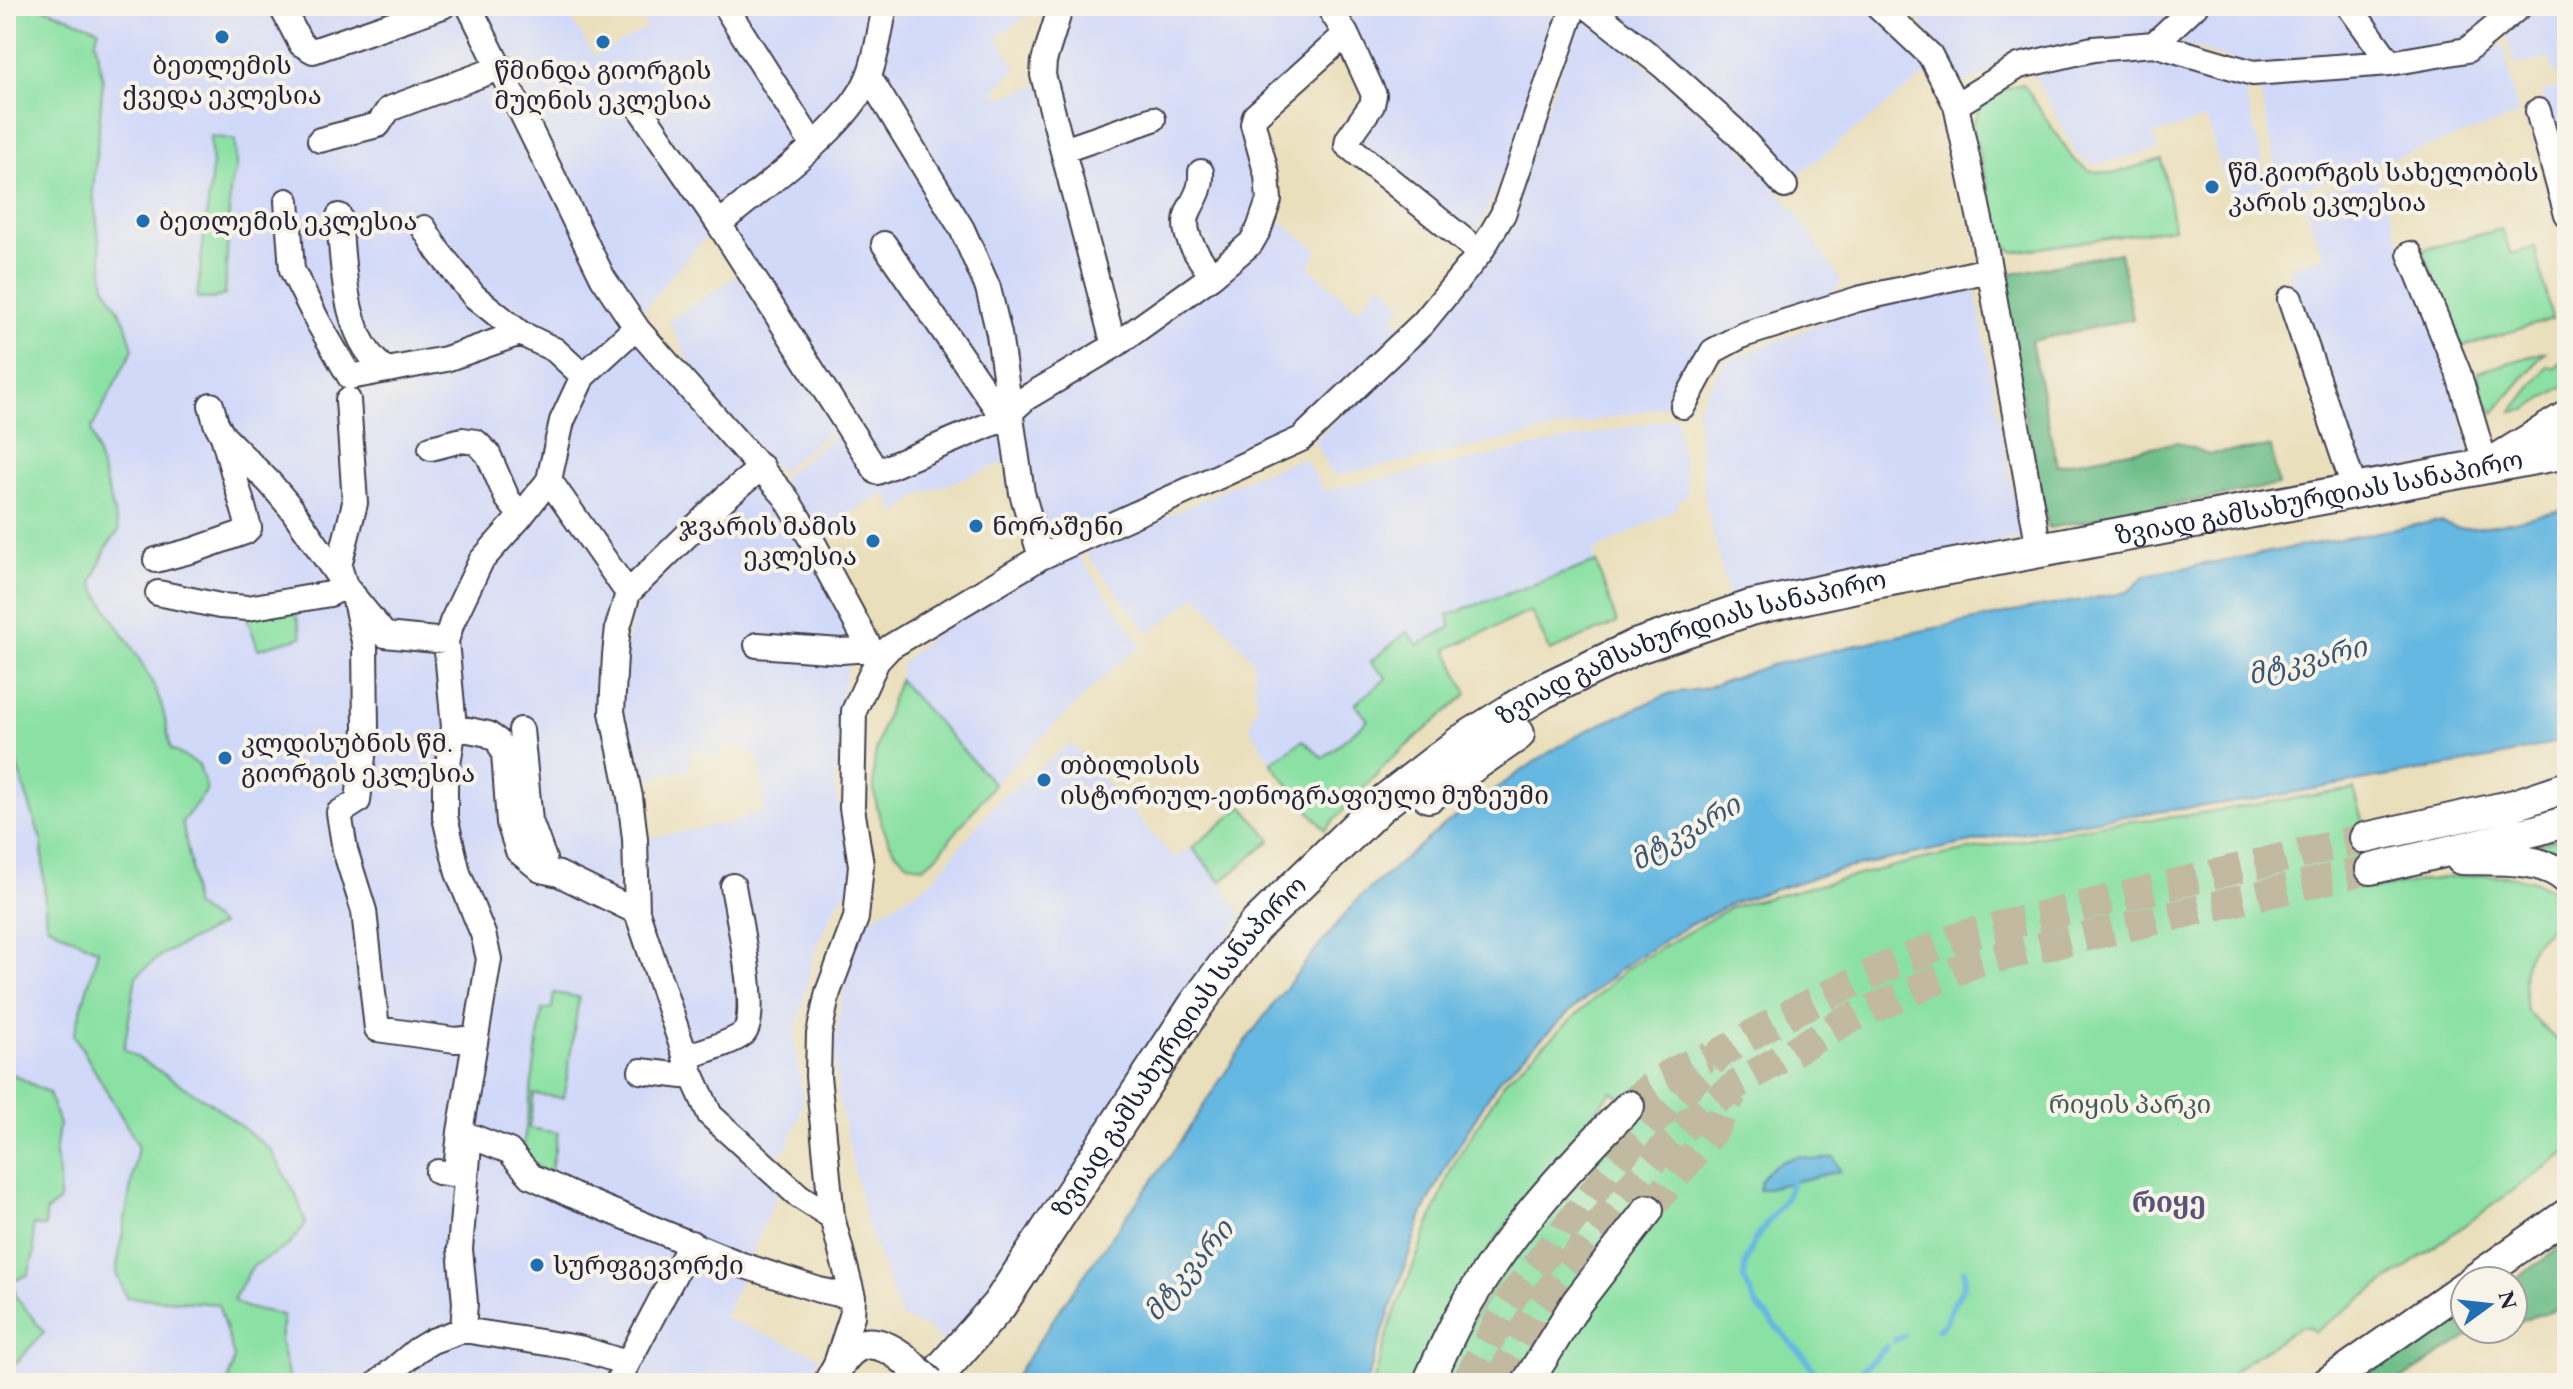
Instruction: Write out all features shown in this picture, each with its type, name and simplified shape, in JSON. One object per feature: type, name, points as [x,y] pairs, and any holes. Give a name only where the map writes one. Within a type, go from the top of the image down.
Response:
[{"type":"highway","name":"ზვიად გამსახურდიას სანაპირო","points":[[930,1383],[999,1305],[1237,949],[1286,895],[1355,828],[1462,742],[1543,691],[1662,636],[1725,615],[1793,598],[2039,549],[2567,452]]},
{"type":"highway","name":"ზვიად გამსახურდიას სანაპირო","points":[[959,1383],[1028,1297],[1262,948],[1354,857],[1414,806],[1507,740],[1561,708],[1640,668],[1710,644],[1794,621],[2567,452]]},
{"type":"main road","points":[[2486,466],[2567,416]]},
{"type":"main road","points":[[2365,838],[2514,805],[2567,787]]},
{"type":"main road","points":[[2514,805],[2567,812]]},
{"type":"main road","points":[[2371,869],[2567,821]]},
{"type":"main road","points":[[2419,858],[2536,864],[2558,871],[2567,879]]},
{"type":"main road","points":[[1428,1383],[1459,1318],[1507,1242],[1550,1188],[1629,1106]]},
{"type":"main road","points":[[1527,1383],[1585,1291],[1648,1210]]},
{"type":"main road","points":[[2495,1265],[2567,1214]]},
{"type":"main road","points":[[2327,1383],[2449,1297]]},
{"type":"main road","points":[[831,1378],[850,1350],[874,1342],[886,1345],[930,1383]]},
{"type":"street","points":[[281,6],[301,44],[313,51],[443,6]]},
{"type":"street","points":[[469,6],[502,67],[603,278],[638,330],[762,467],[798,516],[874,655],[854,711],[852,808],[861,865],[856,918],[828,992],[819,1034],[818,1076],[832,1217],[853,1297],[852,1316],[831,1378]]},
{"type":"street","points":[[725,6],[813,145]]},
{"type":"street","points":[[719,224],[840,121],[869,77],[885,6]]},
{"type":"street","points":[[1061,6],[1044,61],[1043,75],[1114,346]]},
{"type":"street","points":[[757,645],[874,655],[1041,557],[1301,439],[1423,323],[1480,253],[1503,214],[1574,6]]},
{"type":"street","points":[[1587,6],[1663,66],[1734,130],[1785,186]]},
{"type":"street","points":[[2154,44],[2195,6]]},
{"type":"street","points":[[2349,6],[2390,63]]},
{"type":"street","points":[[1956,105],[2019,66],[2093,49],[2154,44],[2253,73],[2390,63],[2467,50],[2520,6]]},
{"type":"street","points":[[1334,7],[1374,95],[1372,105],[1347,145],[1480,253]]},
{"type":"street","points":[[1885,8],[1930,55],[1956,105],[2039,549]]},
{"type":"street","points":[[638,106],[719,224],[877,472],[1003,419],[1010,410],[1114,346],[1212,276],[1251,243],[1269,200],[1267,175],[1253,124],[1255,116],[1346,34]]},
{"type":"street","points":[[320,140],[378,125],[389,109],[502,67]]},
{"type":"street","points":[[869,77],[962,229],[983,276],[999,334],[1022,493],[1041,557]]},
{"type":"street","points":[[2538,111],[2567,215]]},
{"type":"street","points":[[1064,150],[1153,119]]},
{"type":"street","points":[[1201,172],[1202,186],[1185,222],[1187,238],[1212,276]]},
{"type":"street","points":[[287,201],[292,270],[349,388],[355,503],[339,566],[364,632],[366,729],[358,801],[339,813],[345,850],[364,911],[377,1029],[455,1040],[475,1038]]},
{"type":"street","points":[[339,216],[349,306],[373,361],[387,370]]},
{"type":"street","points":[[424,228],[474,296],[520,333],[555,350],[583,376]]},
{"type":"street","points":[[884,244],[995,406],[1010,410]]},
{"type":"street","points":[[2410,254],[2458,372],[2486,466]]},
{"type":"street","points":[[1683,406],[1713,351],[1743,335],[1858,299],[1989,270]]},
{"type":"street","points":[[2290,299],[2355,490]]},
{"type":"street","points":[[438,1172],[451,1174],[456,1170],[489,959],[483,934],[458,873],[445,817],[445,782],[454,727],[446,641],[481,561],[549,480],[562,421],[583,376],[631,332],[638,330]]},
{"type":"street","points":[[349,388],[387,370],[446,359],[520,333]]},
{"type":"street","points":[[156,560],[194,550],[249,528],[217,421],[270,483],[385,635],[446,641]]},
{"type":"street","points":[[431,448],[462,440],[476,442],[488,454],[507,498],[521,516]]},
{"type":"street","points":[[762,467],[726,497],[628,593],[618,627],[612,712],[630,797],[635,839],[637,912],[688,1065],[710,1115],[799,1196],[832,1217]]},
{"type":"street","points":[[549,480],[628,593]]},
{"type":"street","points":[[158,593],[208,604],[248,608],[349,591]]},
{"type":"street","points":[[454,727],[488,734],[498,741],[504,753],[509,823],[518,851],[541,870],[559,874],[637,912]]},
{"type":"street","points":[[521,730],[530,821],[544,859],[541,870]]},
{"type":"street","points":[[641,1071],[683,1076],[688,1065],[741,1035],[747,1026],[750,994],[733,886]]},
{"type":"street","points":[[460,1132],[509,1151],[531,1176],[742,1265],[819,1290],[853,1297],[886,1345]]},
{"type":"street","points":[[460,1132],[469,1145],[460,1249],[465,1303],[463,1330]]},
{"type":"street","points":[[378,1383],[417,1350],[463,1330],[579,1348],[622,1373],[691,1243]]},
{"type":"shaded area","points":[[39,6],[466,6],[598,279],[750,472],[644,575],[614,656],[634,908],[683,1057],[778,1191],[724,1318],[819,1356],[808,1383],[290,1383],[284,1351],[269,1310],[248,1311],[233,1300],[252,1267],[289,1245],[215,1106],[123,1050],[136,976],[161,955],[221,925],[193,905],[191,865],[182,822],[207,790],[171,750],[160,701],[131,642],[92,583],[107,546],[119,531],[91,430],[133,349],[125,321],[105,287],[93,191],[103,81],[95,41]]},
{"type":"shaded area","points":[[479,6],[564,6],[594,56],[647,28],[636,6],[723,6],[811,144],[720,222],[645,309],[629,304]]},
{"type":"shaded area","points":[[729,6],[880,6],[859,90],[811,135]]},
{"type":"shaded area","points":[[891,6],[1033,6],[1034,11],[997,37],[1017,68],[994,90],[1001,98],[1041,84],[1110,344],[1010,396],[998,311],[877,82]]},
{"type":"shaded area","points":[[1065,6],[1324,6],[1343,34],[1254,113],[1267,197],[1249,239],[1115,339],[1046,60]]},
{"type":"shaded area","points":[[1363,6],[1563,6],[1510,160],[1475,234],[1351,141],[1375,108],[1339,15]]},
{"type":"shaded area","points":[[1604,6],[1867,6],[1930,71],[1788,183]]},
{"type":"shaded area","points":[[1910,6],[2191,6],[2157,37],[2031,53],[1963,84]]},
{"type":"shaded area","points":[[2209,6],[2347,6],[2383,57],[2247,65],[2176,41]]},
{"type":"shaded area","points":[[2353,6],[2514,6],[2449,49],[2390,58]]},
{"type":"shaded area","points":[[2527,6],[2567,6],[2567,71],[2554,74],[2550,59],[2515,64],[2504,28]]},
{"type":"shaded area","points":[[1582,13],[1738,143],[1798,216],[1842,283],[1828,296],[1714,344],[1667,390],[1671,405],[1334,476],[1314,442],[1491,257]]},
{"type":"shaded area","points":[[2504,46],[2518,116],[2283,196],[2257,78],[2312,78]]},
{"type":"shaded area","points":[[2161,51],[2242,77],[2271,197],[2233,208],[2206,119],[2152,135],[2159,150],[2092,165],[2077,154],[2032,72],[2084,53]]},
{"type":"shaded area","points":[[870,83],[965,248],[991,312],[1006,423],[879,468],[724,226]]},
{"type":"shaded area","points":[[2567,86],[2567,190],[2542,91]]},
{"type":"shaded area","points":[[2378,173],[2405,259],[2451,371],[2471,457],[2357,476],[2288,269],[2324,255],[2302,198]]},
{"type":"shaded area","points":[[1268,219],[1279,220],[1318,250],[1309,266],[1357,310],[1382,283],[1403,306],[1392,317],[1396,322],[1398,320],[1402,331],[1294,438],[1043,550],[1034,515],[1022,411]]},
{"type":"shaded area","points":[[738,275],[838,426],[779,473],[701,385],[669,321]]},
{"type":"shaded area","points":[[1975,287],[2021,537],[1838,571],[1728,596],[1705,500],[1697,409],[1723,363],[1859,308]]},
{"type":"shaded area","points":[[1676,417],[1688,494],[1680,500],[1677,508],[1593,552],[1596,562],[1448,615],[1451,627],[1418,645],[1406,632],[1370,662],[1387,678],[1369,719],[1323,758],[1303,740],[1271,763],[1250,727],[1257,704],[1253,660],[1198,595],[1149,633],[1086,554],[1258,474],[1304,458],[1324,491]]},
{"type":"shaded area","points":[[843,430],[875,475],[1010,434],[1015,459],[921,494],[895,514],[888,493],[884,494],[817,532],[781,481]]},
{"type":"shaded area","points":[[758,477],[804,538],[850,625],[855,646],[842,689],[835,789],[856,882],[839,900],[814,953],[794,1040],[803,1100],[798,1122],[787,1147],[780,1154],[767,1158],[733,1127],[684,1043],[646,922],[616,711],[631,616],[652,583]],"holes":[[[724,745],[748,751],[760,761],[764,812],[744,816],[743,820],[649,838],[637,781],[690,769],[691,748],[720,757]]]},
{"type":"shaded area","points":[[1076,552],[1142,645],[1110,671],[994,784],[899,680],[902,662],[968,605]]},
{"type":"shaded area","points":[[6,732],[42,843],[46,925],[98,950],[74,1035],[138,1145],[116,1273],[127,1297],[218,1303],[234,1357],[228,1383],[6,1383],[6,1374],[31,1349],[13,1281],[34,1254],[33,1225],[46,1212],[59,1173],[55,1155],[59,1125],[49,1093],[8,1072],[6,1067]]},
{"type":"shaded area","points":[[1071,743],[1174,858],[1192,848],[1221,882],[1242,916],[956,1355],[926,1327],[901,1318],[865,1219],[838,1094],[834,1045],[842,999],[860,926],[931,882],[999,799]]},
{"type":"green space","points":[[6,6],[39,6],[99,29],[95,41],[103,81],[93,191],[105,286],[125,321],[133,349],[91,430],[119,531],[107,546],[92,583],[153,685],[164,713],[171,749],[199,765],[207,790],[182,822],[191,865],[193,905],[221,925],[161,955],[136,976],[124,1049],[215,1106],[271,1150],[297,1197],[306,1224],[289,1245],[252,1267],[233,1300],[247,1307],[283,1316],[280,1341],[290,1383],[228,1383],[234,1357],[218,1304],[126,1297],[116,1273],[138,1145],[74,1035],[98,950],[46,925],[42,843],[6,732]]},
{"type":"green space","points":[[2023,84],[2073,159],[2088,170],[2112,174],[2162,159],[2174,228],[2014,252],[2003,243],[1972,126],[1991,98]]},
{"type":"green space","points":[[210,136],[235,140],[236,168],[230,191],[225,295],[212,299],[197,298],[212,169]]},
{"type":"green space","points":[[2502,229],[2511,254],[2535,247],[2552,319],[2461,347],[2422,250]]},
{"type":"green space","points":[[2120,252],[2133,319],[2031,341],[2057,465],[2178,442],[2208,454],[2271,447],[2278,485],[2048,528],[1997,277]]},
{"type":"green space","points":[[2545,352],[2494,413],[2483,396],[2478,372]]},
{"type":"green space","points":[[2567,357],[2567,384],[2526,410],[2512,412],[2548,366],[2554,368]]},
{"type":"green space","points":[[1596,562],[1617,623],[1550,651],[1531,611],[1447,649],[1467,694],[1388,762],[1325,830],[1271,763],[1303,740],[1323,758],[1368,720],[1355,704],[1387,678],[1370,662],[1407,632],[1418,645],[1451,627],[1448,615]]},
{"type":"green space","points":[[294,606],[302,637],[258,649],[245,611]]},
{"type":"green space","points":[[899,680],[994,784],[937,856],[923,867],[906,861],[893,848],[879,815],[875,795],[875,757]]},
{"type":"green space","name":"რიყის პარკი","points":[[2354,789],[2376,888],[2463,876],[2509,876],[2547,887],[2561,899],[2553,926],[2529,953],[2524,982],[2527,1012],[2567,1050],[2567,1152],[2315,1332],[2308,1327],[2300,1327],[2240,1366],[2221,1383],[1591,1383],[1586,1372],[1577,1383],[1440,1383],[1475,1317],[1510,1263],[1636,1111],[1612,1091],[1499,1235],[1451,1308],[1409,1383],[1373,1383],[1393,1317],[1453,1165],[1506,1080],[1627,968],[1731,907],[1918,860],[2104,824],[2182,816]]},
{"type":"green space","points":[[1243,806],[1271,840],[1221,882],[1192,848]]},
{"type":"green space","points":[[2567,836],[2567,861],[2509,852]]},
{"type":"green space","points":[[554,993],[579,997],[564,1098],[534,1094],[529,1128],[558,1133],[550,1175],[522,1156],[542,1010],[552,1008]]},
{"type":"green space","points":[[6,1067],[8,1072],[49,1093],[59,1125],[55,1155],[59,1173],[59,1201],[46,1212],[45,1227],[33,1225],[34,1254],[28,1275],[13,1281],[16,1297],[44,1332],[6,1374]]},
{"type":"green space","points":[[2567,1243],[2567,1305],[2529,1318],[2529,1270]]},
{"type":"green space","points":[[2449,1322],[2449,1345],[2455,1345],[2395,1383],[2355,1383]]},
{"type":"water","name":"მტკვარი","points":[[2567,509],[2567,739],[2494,758],[2250,800],[2001,836],[1838,870],[1732,903],[1686,927],[1624,966],[1566,1015],[1499,1080],[1449,1161],[1422,1215],[1366,1383],[1011,1383],[1062,1306],[1177,1146],[1250,1035],[1360,897],[1444,825],[1583,732],[1671,693],[1702,689],[1771,665],[2033,608],[2119,594],[2129,591],[2146,575],[2432,522],[2457,528],[2474,527]]},
{"type":"water","points":[[1798,1156],[1814,1160],[1834,1157],[1840,1171],[1759,1190],[1767,1171],[1778,1163]]},
{"type":"waterway","points":[[1792,1182],[1785,1199],[1754,1241],[1745,1264],[1744,1279],[1757,1306],[1806,1359],[1821,1383]]},
{"type":"waterway","points":[[1938,1329],[1946,1322],[1962,1290],[1964,1270]]},
{"type":"waterway","points":[[1895,1340],[1904,1336]]},
{"type":"waterway","points":[[1849,1383],[1887,1346]]},
{"type":"tunnel","points":[[1466,1383],[1512,1297],[1630,1145],[1722,1052],[1783,1017],[1885,967],[1967,934],[2365,838]]},
{"type":"tunnel","points":[[1499,1383],[1534,1311],[1610,1211],[1690,1121],[1736,1085],[1843,1022],[1974,963],[2371,869]]},
{"type":"tunnel","points":[[1629,1106],[1666,1076],[1709,1057]]},
{"type":"tunnel","points":[[1648,1210],[1715,1128],[1732,1094]]},
{"type":"place","name":"ბეთლემის ქვედა ეკლესია","points":[[222,37]]},
{"type":"place","name":"წმინდა გიორგის მუღნის ეკლესია","points":[[603,42]]},
{"type":"place","name":"წმ.გიორგის სახელობის კარის ეკლესია","points":[[2212,187]]},
{"type":"place","name":"ბეთლემის ეკლესია","points":[[143,221]]},
{"type":"place","name":"ნორაშენი","points":[[976,526]]},
{"type":"place","name":"ჯვარის მამის ეკლესია","points":[[873,541]]},
{"type":"place","name":"კლდისუბნის წმ. გიორგის ეკლესია","points":[[225,758]]},
{"type":"place","name":"თბილისის ისტორიულ-ეთნოგრაფიული მუზეუმი","points":[[1044,780]]},
{"type":"place","name":"სურფგევორქი","points":[[537,1265]]},
{"type":"district","name":"რიყე","points":[[2169,1202]]}]
